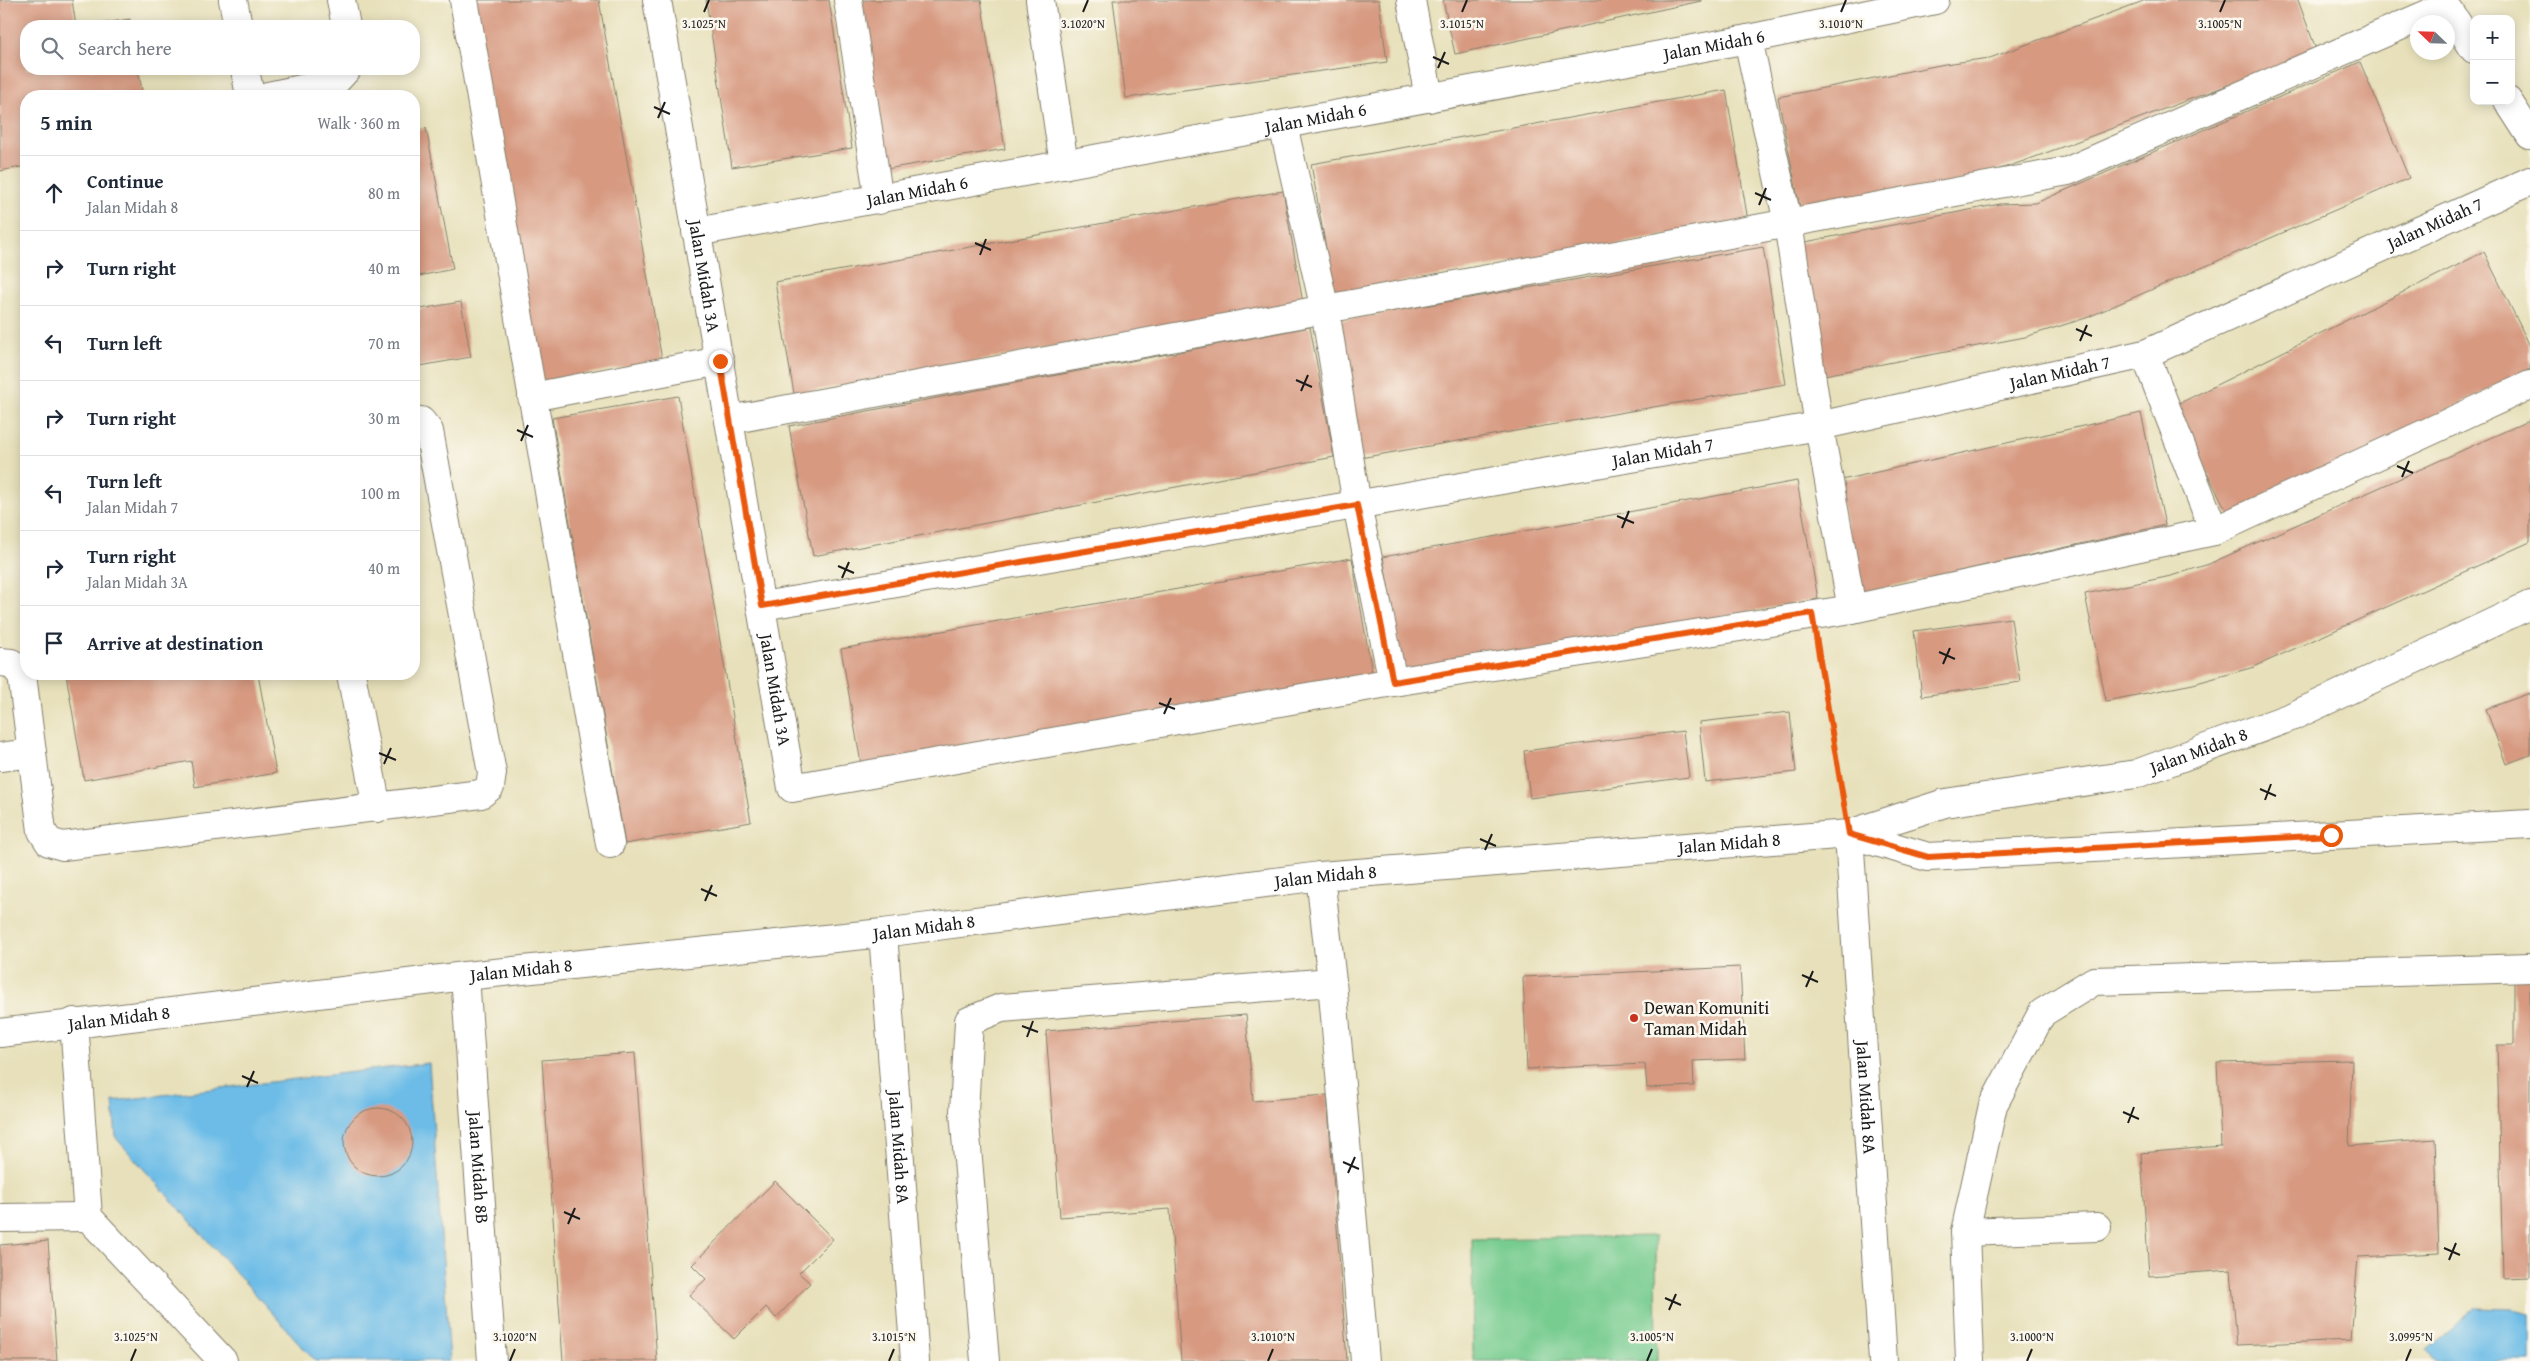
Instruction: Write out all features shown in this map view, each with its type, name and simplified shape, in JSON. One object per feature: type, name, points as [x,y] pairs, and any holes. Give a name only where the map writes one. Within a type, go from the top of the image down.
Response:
[{"type":"street","points":[[234,0],[237,20]]},
{"type":"street","points":[[342,0],[345,20]]},
{"type":"street","points":[[464,0],[610,844]]},
{"type":"street","name":"Jalan Midah 3A","points":[[657,0],[792,788],[1393,682]]},
{"type":"street","points":[[848,0],[879,200]]},
{"type":"street","points":[[1040,0],[1064,165]]},
{"type":"street","points":[[1411,0],[1429,98]]},
{"type":"street","name":"Jalan Midah 6","points":[[696,232],[879,200],[1748,39],[1935,0]]},
{"type":"street","points":[[729,420],[2068,171],[2444,3],[2470,43]]},
{"type":"street","points":[[1748,39],[1788,222],[1819,426],[1852,609]]},
{"type":"street","points":[[246,75],[249,90]]},
{"type":"street","points":[[297,90],[335,82],[341,75]]},
{"type":"street","points":[[2511,105],[2530,135]]},
{"type":"street","points":[[1283,125],[1325,310],[1357,505],[1393,682],[1812,613],[1852,609],[2214,532],[2530,385]]},
{"type":"street","name":"Jalan Midah 7","points":[[762,606],[1819,426],[2145,354],[2530,181]]},
{"type":"street","points":[[2145,354],[2214,532]]},
{"type":"street","points":[[532,397],[720,361]]},
{"type":"street","points":[[23,680],[42,831],[49,842],[63,846],[482,794],[490,787],[492,773],[429,431],[420,421]]},
{"type":"street","name":"Jalan Midah 8","points":[[0,1033],[74,1022],[465,976],[883,933],[1320,876],[1849,834],[1945,803],[2136,774],[2291,717],[2530,605]]},
{"type":"street","points":[[0,662],[11,663],[20,673]]},
{"type":"street","points":[[352,680],[377,808]]},
{"type":"street","points":[[0,757],[32,753]]},
{"type":"street","name":"Jalan Midah 8","points":[[1849,834],[1928,857],[2530,824]]},
{"type":"street","name":"Jalan Midah 8A","points":[[1849,834],[1883,1361]]},
{"type":"street","points":[[1320,876],[1332,982],[1365,1361]]},
{"type":"street","name":"Jalan Midah 8A","points":[[883,933],[915,1361]]},
{"type":"street","points":[[1970,1361],[1965,1232],[1993,1105],[2042,1013],[2094,981],[2530,968]]},
{"type":"street","name":"Jalan Midah 8B","points":[[465,976],[492,1361]]},
{"type":"street","points":[[985,1361],[964,1112],[969,1021],[1001,1008],[1332,982]]},
{"type":"street","points":[[74,1022],[88,1217],[223,1361]]},
{"type":"street","points":[[0,1218],[88,1217]]},
{"type":"street","points":[[1965,1232],[2097,1227]]},
{"type":"path","points":[[1812,613],[1849,834]]},
{"type":"green space","points":[[1656,1236],[1657,1361],[1473,1361],[1472,1239]]},
{"type":"water","points":[[429,1063],[450,1361],[315,1361],[116,1138],[113,1101]]},
{"type":"water","points":[[2474,1308],[2513,1309],[2530,1313],[2530,1361],[2434,1361],[2426,1350],[2452,1330]]},
{"type":"building","points":[[0,0],[72,0],[75,20],[20,20],[20,75],[139,75],[142,90],[20,90],[20,167],[0,171]]},
{"type":"building","points":[[472,0],[599,0],[662,360],[538,383]]},
{"type":"building","points":[[706,0],[829,0],[852,148],[732,167]]},
{"type":"building","points":[[858,0],[981,0],[1005,149],[886,169]]},
{"type":"building","points":[[1113,0],[1379,0],[1387,62],[1126,98]]},
{"type":"building","points":[[1443,0],[1701,0],[1701,1],[1455,54]]},
{"type":"building","points":[[2146,0],[2298,0],[2317,52],[2027,160],[1967,180],[1801,213],[1778,97],[1945,64],[1990,58]]},
{"type":"building","points":[[2360,62],[2409,178],[2086,318],[2025,337],[1819,376],[1795,244],[2000,204],[2036,203]]},
{"type":"building","points":[[1726,90],[1748,221],[1334,294],[1311,164]]},
{"type":"building","points":[[426,128],[453,269],[420,276],[420,130]]},
{"type":"building","points":[[1283,191],[1303,303],[794,394],[775,282]]},
{"type":"building","points":[[1763,247],[1786,384],[1360,458],[1337,321]]},
{"type":"building","points":[[2484,252],[2530,346],[2530,369],[2230,518],[2174,406]]},
{"type":"building","points":[[461,302],[471,357],[420,366],[420,309]]},
{"type":"building","points":[[1310,327],[1334,457],[813,556],[789,426]]},
{"type":"building","points":[[678,396],[751,822],[625,844],[552,418]]},
{"type":"building","points":[[2141,413],[2165,525],[1862,593],[1837,481]]},
{"type":"building","points":[[2530,420],[2530,542],[2254,667],[2193,684],[2106,701],[2085,594],[2171,576],[2209,564]]},
{"type":"building","points":[[1797,481],[1818,599],[1404,675],[1383,557]]},
{"type":"building","points":[[1352,558],[1374,684],[863,775],[841,649]]},
{"type":"building","points":[[2011,618],[2020,682],[1922,696],[1914,631]]},
{"type":"building","points":[[67,680],[259,680],[276,773],[195,787],[191,761],[84,780]]},
{"type":"building","points":[[2530,693],[2530,755],[2506,764],[2486,709]]},
{"type":"building","points":[[1790,712],[1796,772],[1705,782],[1699,722]]},
{"type":"building","points":[[1683,731],[1689,777],[1530,798],[1524,751]]},
{"type":"building","name":"Dewan Komuniti Taman Midah","points":[[1740,967],[1745,1059],[1693,1061],[1694,1086],[1647,1088],[1645,1064],[1527,1069],[1523,977]]},
{"type":"building","points":[[2530,974],[2530,1277],[2503,1278],[2497,1045],[2514,1045],[2514,975]]},
{"type":"building","points":[[1246,1015],[1253,1101],[1327,1095],[1347,1361],[1181,1361],[1170,1209],[1060,1217],[1046,1031]]},
{"type":"building","points":[[635,1053],[657,1361],[563,1361],[542,1060]]},
{"type":"building","points":[[2352,1060],[2349,1146],[2435,1139],[2439,1253],[2358,1257],[2351,1340],[2237,1345],[2231,1270],[2149,1276],[2141,1153],[2221,1146],[2217,1063]]},
{"type":"building","points":[[378,1108],[391,1111],[402,1118],[409,1129],[412,1142],[409,1155],[402,1166],[391,1173],[378,1176],[365,1173],[354,1166],[347,1155],[344,1142],[347,1129],[354,1118],[365,1111]]},
{"type":"building","points":[[775,1181],[833,1239],[799,1273],[810,1283],[776,1318],[766,1307],[734,1339],[689,1295],[706,1279],[692,1265]]},
{"type":"building","points":[[48,1241],[57,1361],[0,1361],[0,1245]]},
{"type":"place","name":"Dewan Komuniti Taman Midah","points":[[1634,1018]]},
{"type":"route","points":[[720,361],[762,606],[1357,505],[1393,682],[1812,613],[1849,834],[1928,857],[2331,835]]}]
